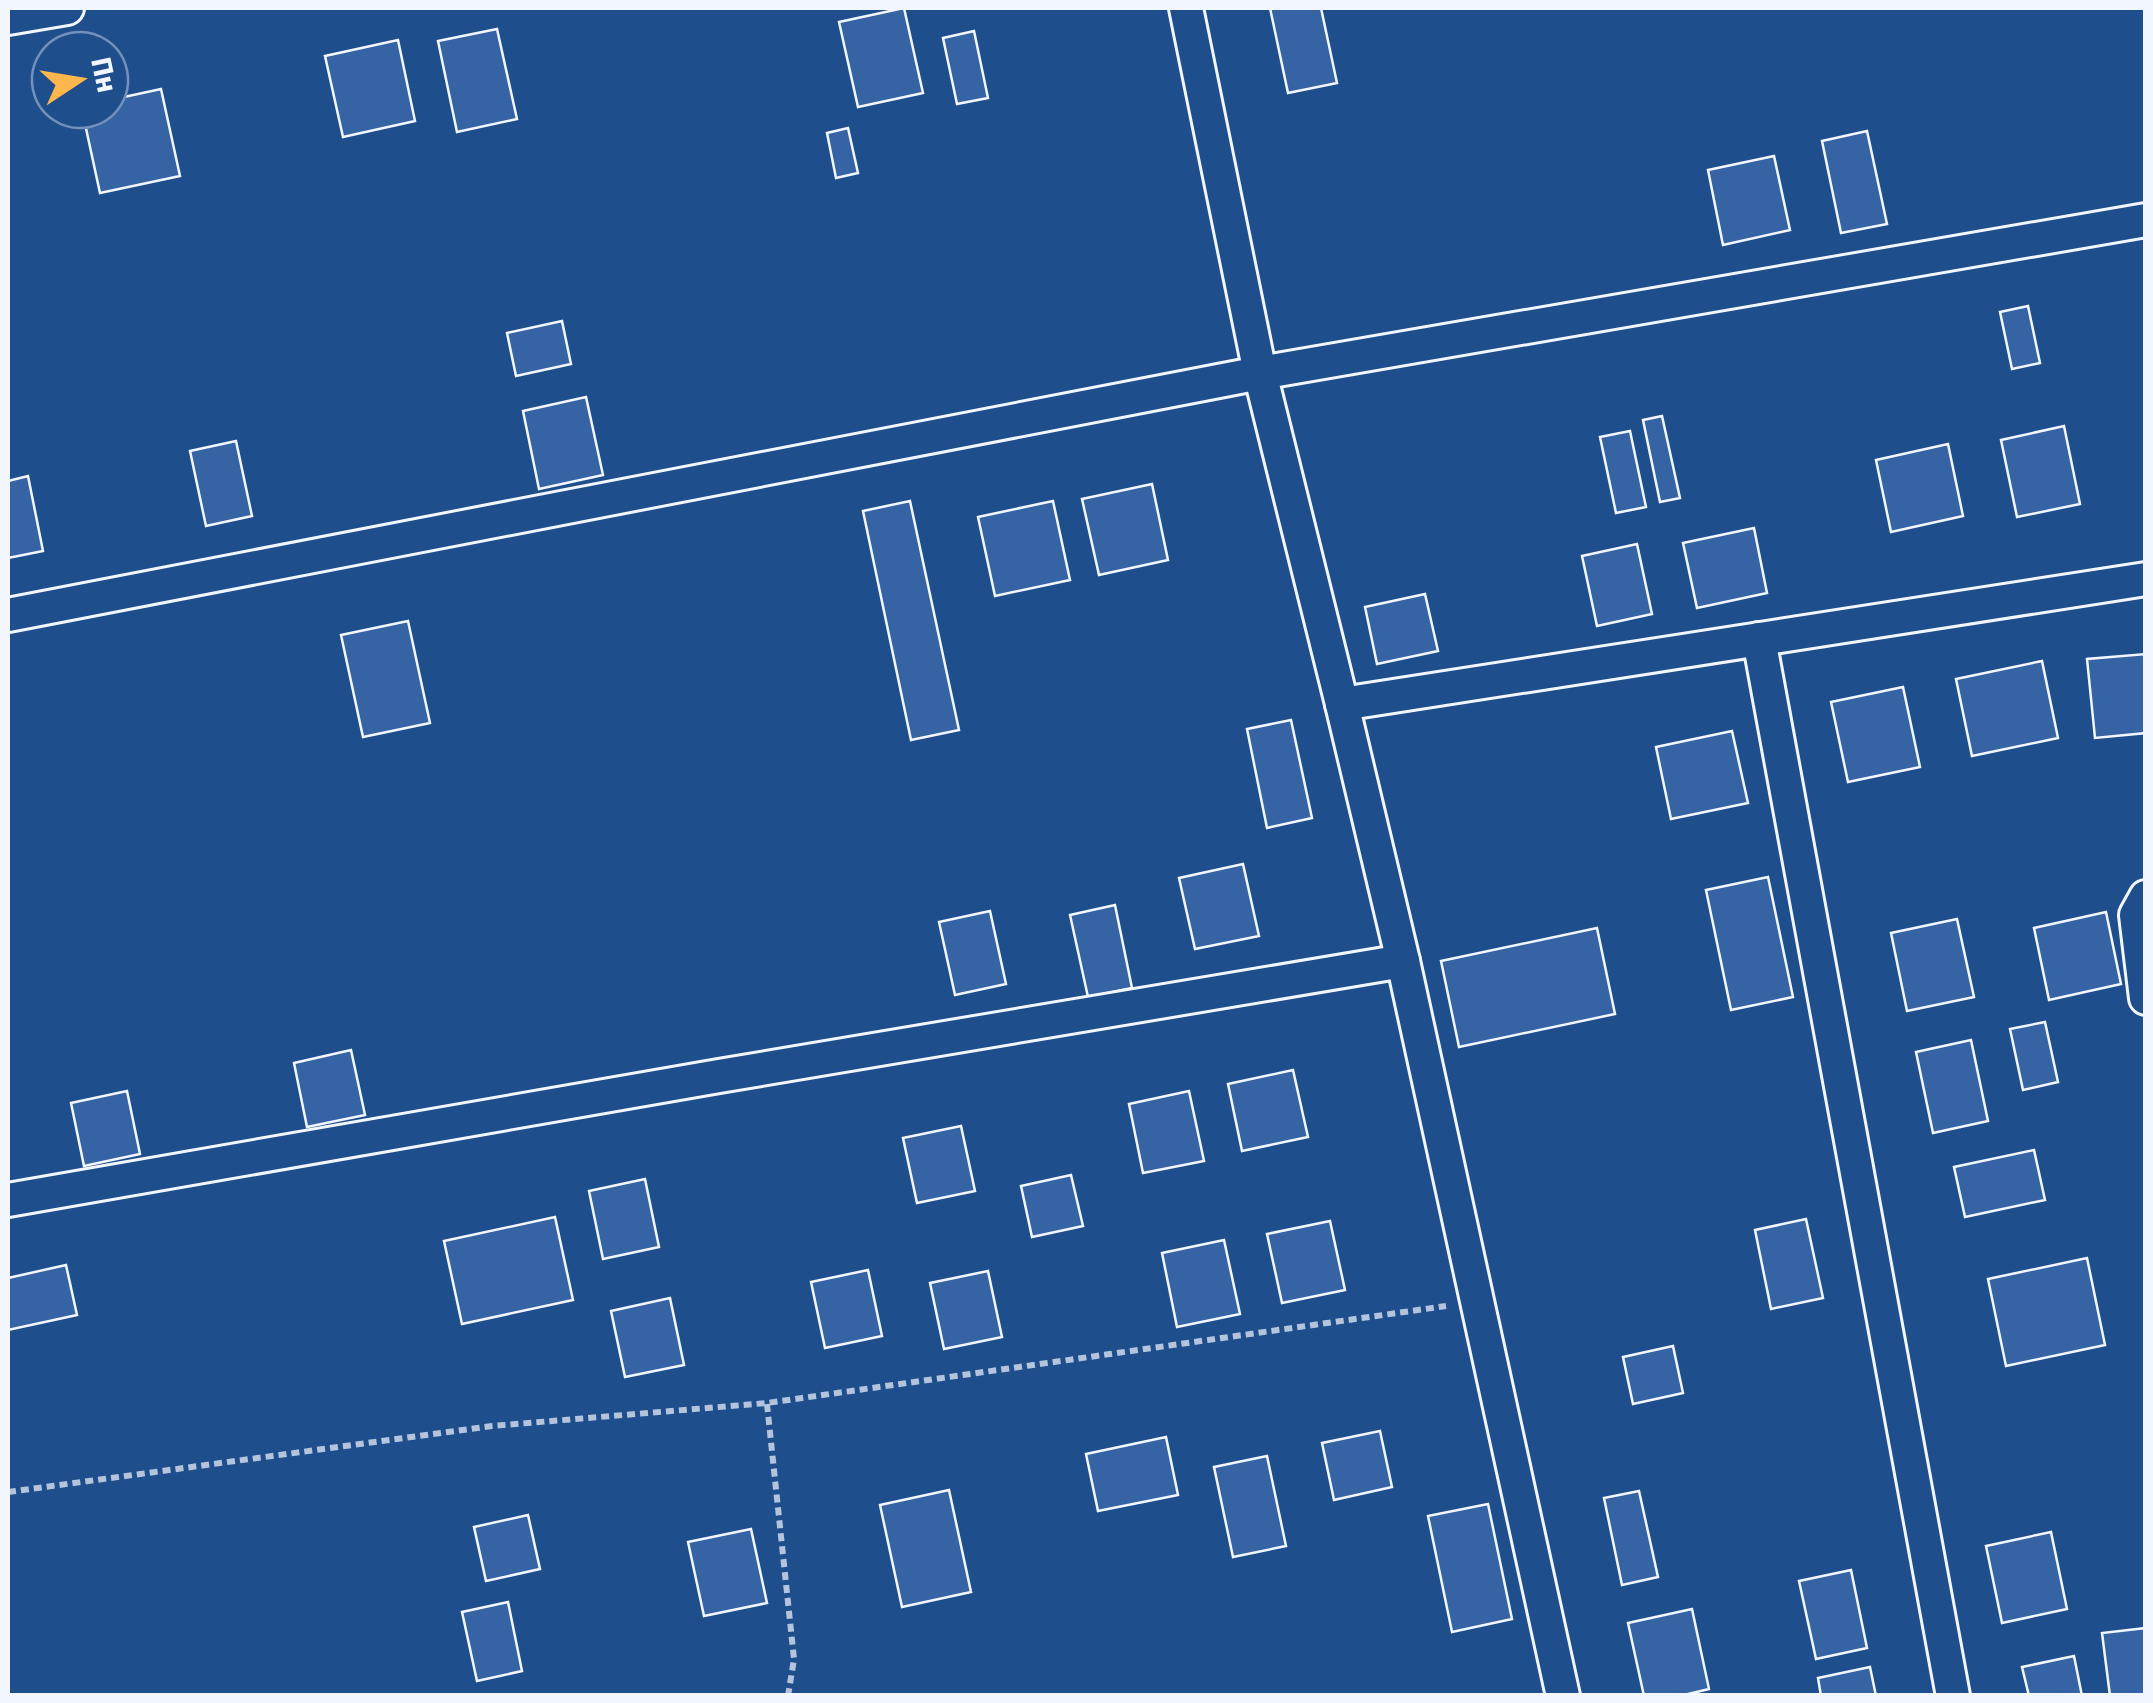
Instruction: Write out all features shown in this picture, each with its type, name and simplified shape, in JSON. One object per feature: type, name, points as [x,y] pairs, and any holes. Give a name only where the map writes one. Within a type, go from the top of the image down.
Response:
[{"type":"street","points":[[8,18],[67,8]]},
{"type":"street","points":[[1186,8],[1260,374],[1403,961],[1563,1696]]},
{"type":"street","points":[[8,615],[1260,374],[2146,220]]},
{"type":"street","points":[[1342,704],[2146,579]]},
{"type":"street","points":[[1759,639],[1953,1696]]},
{"type":"street","points":[[2146,897],[2136,915],[2146,998]]},
{"type":"street","points":[[8,1200],[1403,961]]},
{"type":"path","points":[[8,1492],[492,1426],[768,1404],[1477,1302]]},
{"type":"path","points":[[768,1404],[794,1659],[788,1696]]},
{"type":"building","points":[[904,8],[923,93],[858,107],[839,22]]},
{"type":"building","points":[[1270,8],[1321,8],[1337,83],[1288,93]]},
{"type":"building","points":[[497,29],[517,119],[457,132],[438,41]]},
{"type":"building","points":[[974,31],[988,98],[957,104],[943,38]]},
{"type":"building","points":[[398,40],[415,121],[343,137],[325,56]]},
{"type":"building","points":[[161,89],[180,176],[100,193],[86,130],[130,130],[130,96]]},
{"type":"building","points":[[848,128],[858,173],[836,178],[827,133]]},
{"type":"building","points":[[1867,131],[1887,224],[1841,233],[1822,141]]},
{"type":"building","points":[[1774,156],[1790,230],[1723,245],[1708,170]]},
{"type":"building","points":[[2028,306],[2040,363],[2012,369],[2000,312]]},
{"type":"building","points":[[562,321],[571,364],[516,376],[507,333]]},
{"type":"building","points":[[586,397],[603,475],[539,489],[523,411]]},
{"type":"building","points":[[1662,416],[1680,498],[1660,502],[1643,420]]},
{"type":"building","points":[[2064,426],[2080,504],[2017,517],[2001,440]]},
{"type":"building","points":[[1630,431],[1646,507],[1616,513],[1600,437]]},
{"type":"building","points":[[236,441],[252,516],[206,526],[190,451]]},
{"type":"building","points":[[1948,444],[1963,516],[1891,532],[1876,460]]},
{"type":"building","points":[[28,476],[43,551],[8,558],[8,481]]},
{"type":"building","points":[[1152,484],[1168,560],[1099,575],[1082,499]]},
{"type":"building","points":[[910,501],[959,730],[911,740],[863,511]]},
{"type":"building","points":[[1053,501],[1070,580],[995,596],[978,517]]},
{"type":"building","points":[[1754,528],[1767,593],[1697,608],[1683,543]]},
{"type":"building","points":[[1637,544],[1652,614],[1597,626],[1582,556]]},
{"type":"building","points":[[1425,594],[1438,651],[1377,664],[1365,607]]},
{"type":"building","points":[[408,621],[430,723],[363,737],[341,635]]},
{"type":"building","points":[[2146,654],[2146,733],[2095,738],[2087,659]]},
{"type":"building","points":[[2042,661],[2058,738],[1972,756],[1956,679]]},
{"type":"building","points":[[1903,687],[1920,767],[1848,782],[1831,702]]},
{"type":"building","points":[[1291,720],[1312,818],[1267,828],[1247,729]]},
{"type":"building","points":[[1732,731],[1748,803],[1671,819],[1656,747]]},
{"type":"building","points":[[1243,864],[1259,936],[1195,949],[1179,878]]},
{"type":"building","points":[[1768,877],[1793,997],[1731,1010],[1706,890]]},
{"type":"building","points":[[1115,905],[1132,988],[1088,997],[1070,915]]},
{"type":"building","points":[[990,911],[1006,984],[955,995],[939,922]]},
{"type":"building","points":[[2106,912],[2121,984],[2049,1000],[2034,928]]},
{"type":"building","points":[[1957,919],[1974,997],[1907,1011],[1891,933]]},
{"type":"building","points":[[1597,928],[1615,1014],[1459,1047],[1441,961]]},
{"type":"building","points":[[2045,1022],[2058,1082],[2023,1090],[2010,1029]]},
{"type":"building","points":[[1971,1040],[1988,1121],[1933,1133],[1916,1052]]},
{"type":"building","points":[[351,1050],[365,1115],[307,1127],[294,1063]]},
{"type":"building","points":[[1293,1070],[1308,1137],[1242,1151],[1228,1084]]},
{"type":"building","points":[[127,1091],[140,1154],[84,1166],[71,1103]]},
{"type":"building","points":[[1189,1091],[1204,1161],[1143,1173],[1129,1104]]},
{"type":"building","points":[[961,1126],[975,1191],[917,1203],[903,1138]]},
{"type":"building","points":[[2034,1150],[2045,1200],[1965,1217],[1954,1167]]},
{"type":"building","points":[[1071,1175],[1083,1226],[1032,1237],[1021,1186]]},
{"type":"building","points":[[645,1179],[659,1247],[603,1259],[589,1191]]},
{"type":"building","points":[[555,1217],[573,1300],[462,1324],[444,1241]]},
{"type":"building","points":[[1806,1219],[1823,1298],[1771,1309],[1755,1230]]},
{"type":"building","points":[[1330,1221],[1345,1290],[1282,1303],[1267,1234]]},
{"type":"building","points":[[1224,1240],[1240,1314],[1177,1327],[1162,1253]]},
{"type":"building","points":[[2087,1258],[2105,1345],[2006,1366],[1988,1279]]},
{"type":"building","points":[[66,1265],[77,1315],[8,1330],[8,1278]]},
{"type":"building","points":[[868,1270],[882,1336],[825,1348],[811,1282]]},
{"type":"building","points":[[988,1271],[1002,1337],[944,1349],[930,1283]]},
{"type":"building","points":[[670,1298],[684,1365],[625,1377],[611,1311]]},
{"type":"building","points":[[1673,1346],[1683,1393],[1633,1404],[1623,1357]]},
{"type":"building","points":[[1380,1431],[1392,1487],[1334,1500],[1322,1443]]},
{"type":"building","points":[[1166,1437],[1178,1495],[1098,1511],[1086,1454]]},
{"type":"building","points":[[1267,1456],[1286,1546],[1233,1557],[1214,1467]]},
{"type":"building","points":[[949,1490],[971,1592],[902,1607],[880,1505]]},
{"type":"building","points":[[1639,1491],[1658,1577],[1622,1585],[1604,1498]]},
{"type":"building","points":[[1488,1504],[1512,1619],[1452,1632],[1428,1516]]},
{"type":"building","points":[[528,1515],[540,1569],[486,1581],[474,1527]]},
{"type":"building","points":[[751,1529],[767,1603],[704,1616],[688,1542]]},
{"type":"building","points":[[2051,1532],[2067,1609],[2002,1623],[1986,1546]]},
{"type":"building","points":[[1851,1570],[1867,1648],[1816,1659],[1799,1581]]},
{"type":"building","points":[[508,1602],[522,1671],[477,1681],[462,1612]]},
{"type":"building","points":[[1692,1609],[1709,1689],[1680,1696],[1644,1696],[1628,1623]]},
{"type":"building","points":[[2146,1628],[2146,1696],[2110,1696],[2102,1633]]},
{"type":"building","points":[[2074,1656],[2082,1696],[2029,1696],[2022,1667]]},
{"type":"building","points":[[1870,1667],[1876,1696],[1821,1696],[1818,1678]]}]
